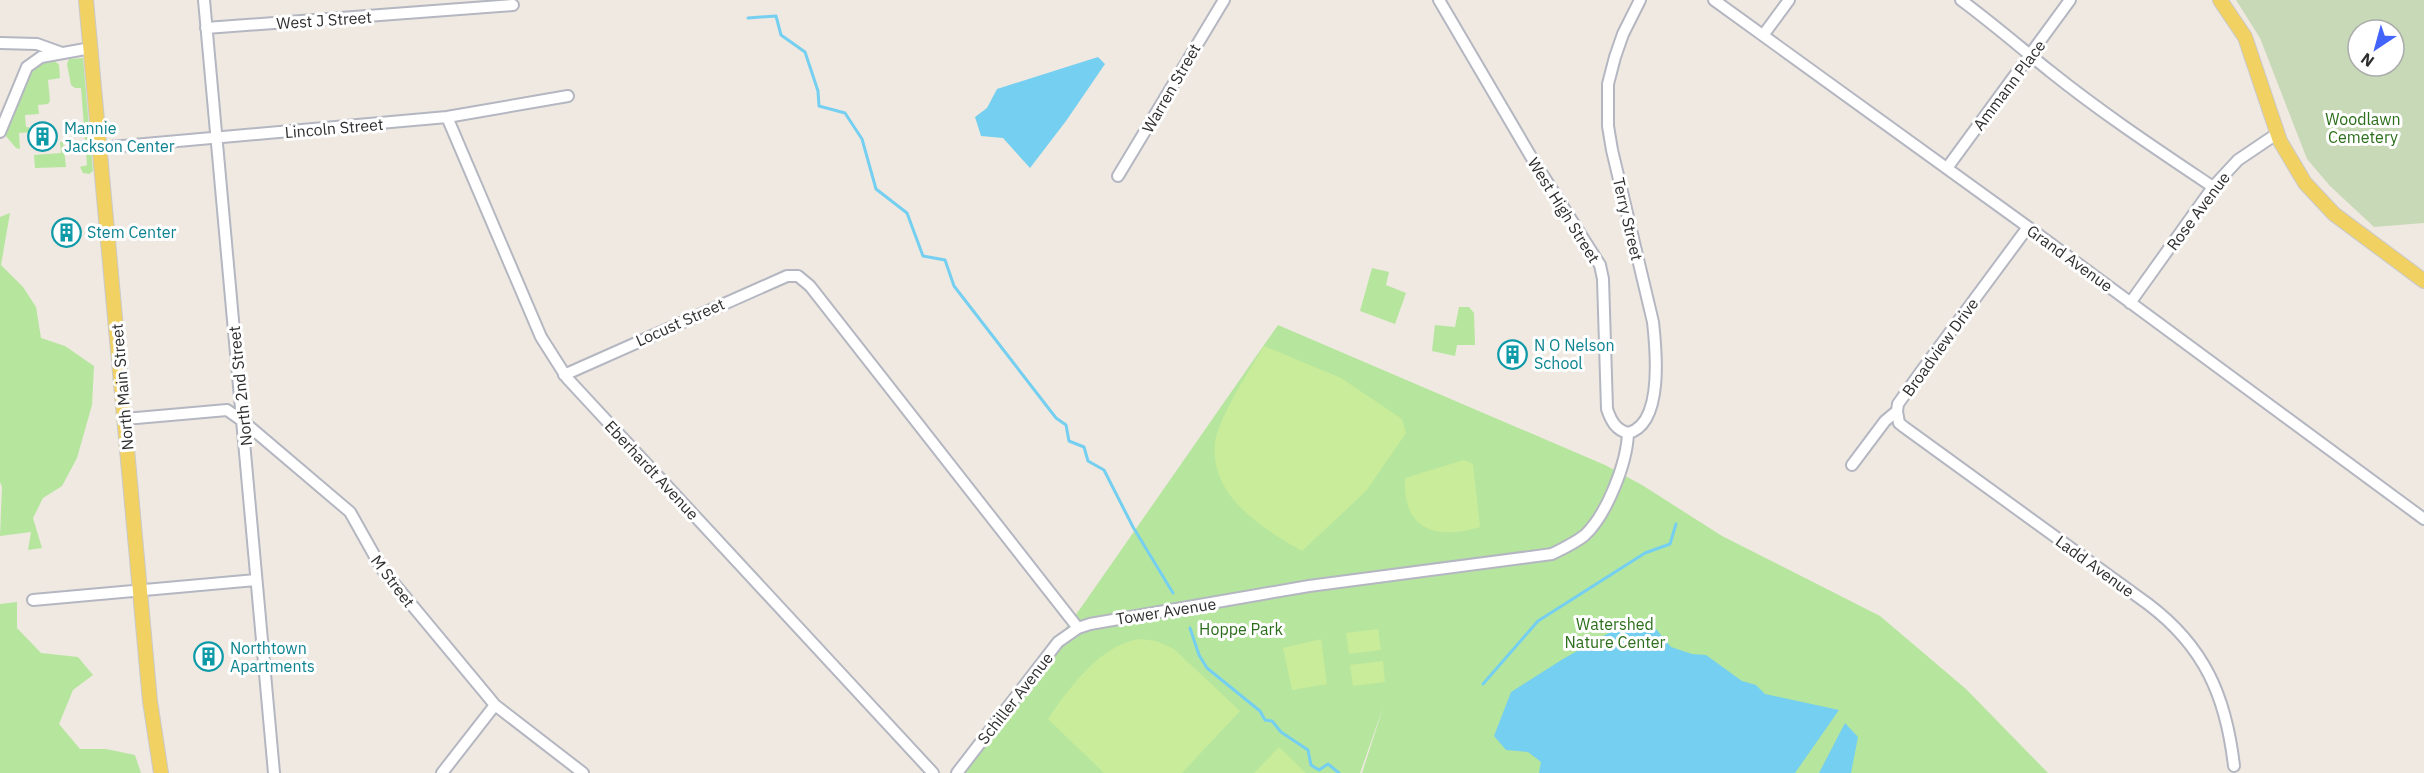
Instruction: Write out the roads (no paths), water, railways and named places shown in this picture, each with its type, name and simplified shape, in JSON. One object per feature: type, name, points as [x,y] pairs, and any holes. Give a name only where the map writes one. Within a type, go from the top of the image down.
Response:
[{"type":"main road","name":"North Main Street","points":[[86,0],[151,712],[161,773]]},
{"type":"main road","points":[[2220,0],[2245,37],[2278,133],[2291,162],[2319,199],[2345,223],[2424,281]]},
{"type":"street","name":"North 2nd Street","points":[[204,0],[274,773]]},
{"type":"street","name":"Warren Street","points":[[1118,176],[1224,0]]},
{"type":"street","name":"West High Street","points":[[1439,0],[1530,155],[1599,265],[1602,279],[1607,409],[1616,427],[1628,433]]},
{"type":"street","name":"Terry Street","points":[[1628,433],[1640,426],[1655,393],[1655,345],[1653,322],[1612,150],[1607,101],[1614,57],[1640,0]]},
{"type":"street","name":"Grand Avenue","points":[[1714,0],[1764,34],[2424,519]]},
{"type":"street","points":[[1764,34],[1789,0]]},
{"type":"street","points":[[1960,0],[2091,102],[2213,187]]},
{"type":"street","name":"Ammann Place","points":[[1947,168],[2032,55],[2070,0]]},
{"type":"street","name":"West J Street","points":[[206,28],[513,5]]},
{"type":"street","points":[[0,43],[37,44],[63,53]]},
{"type":"street","points":[[0,132],[27,67],[41,57],[91,48]]},
{"type":"street","name":"Lincoln Street","points":[[100,148],[447,117],[568,96]]},
{"type":"street","name":"Eberhardt Avenue","points":[[447,117],[541,337],[564,375],[933,773]]},
{"type":"street","name":"Rose Avenue","points":[[2130,303],[2213,187],[2238,160],[2278,133]]},
{"type":"street","name":"Broadview Drive","points":[[1852,465],[1885,421],[1897,411],[1899,404],[1920,373],[2028,227]]},
{"type":"street","name":"Locust Street","points":[[564,375],[768,284],[787,276],[798,276],[810,286],[1078,628]]},
{"type":"street","name":"M Street","points":[[125,419],[227,410],[244,422],[350,512],[382,569],[495,705],[584,773]]},
{"type":"street","name":"Ladd Avenue","points":[[1897,411],[1899,423],[1904,427],[2148,604],[2179,630],[2214,682],[2231,741],[2234,766]]},
{"type":"street","name":"Tower Avenue","points":[[1078,628],[1309,586],[1552,554],[1586,534],[1601,513],[1626,456],[1628,433]]},
{"type":"street","points":[[33,600],[256,580]]},
{"type":"street","name":"Schiller Avenue","points":[[957,773],[1058,642],[1078,628]]},
{"type":"street","points":[[442,773],[495,705]]},
{"type":"water","points":[[1098,57],[1105,64],[1030,168],[1003,138],[981,136],[975,117],[987,108],[997,89]]},
{"type":"water","points":[[1630,620],[1640,626],[1656,629],[1671,647],[1692,654],[1706,655],[1742,681],[1756,685],[1765,694],[1839,710],[1795,773],[1539,773],[1541,762],[1528,752],[1506,750],[1494,736],[1511,692],[1614,630],[1626,632],[1623,623]]},
{"type":"water","points":[[1845,723],[1858,737],[1851,773],[1819,773]]},
{"type":"waterway","points":[[748,18],[776,16],[781,35],[805,52],[818,91],[819,106],[845,113],[862,139],[876,189],[907,213],[923,256],[945,260],[954,286],[1056,418],[1066,425],[1069,441],[1084,447],[1088,461],[1104,470],[1133,527],[1173,593]]},
{"type":"waterway","points":[[1483,684],[1538,621],[1645,553],[1670,544],[1676,524]]},
{"type":"waterway","points":[[1190,628],[1199,655],[1207,668],[1260,711],[1265,720],[1272,721],[1281,732],[1308,750],[1311,765],[1319,770],[1328,764],[1339,773]]},
{"type":"place","name":"Mannie Jackson Center","points":[[43,137]]},
{"type":"place","name":"Stem Center","points":[[66,232]]},
{"type":"place","name":"N O Nelson School","points":[[1513,354]]},
{"type":"place","name":"Northtown Apartments","points":[[209,657]]},
{"type":"park label","name":"Woodlawn Cemetery","points":[[2363,128]]},
{"type":"park label","name":"Hoppe Park","points":[[1241,629]]},
{"type":"park label","name":"Watershed Nature Center","points":[[1615,633]]}]
